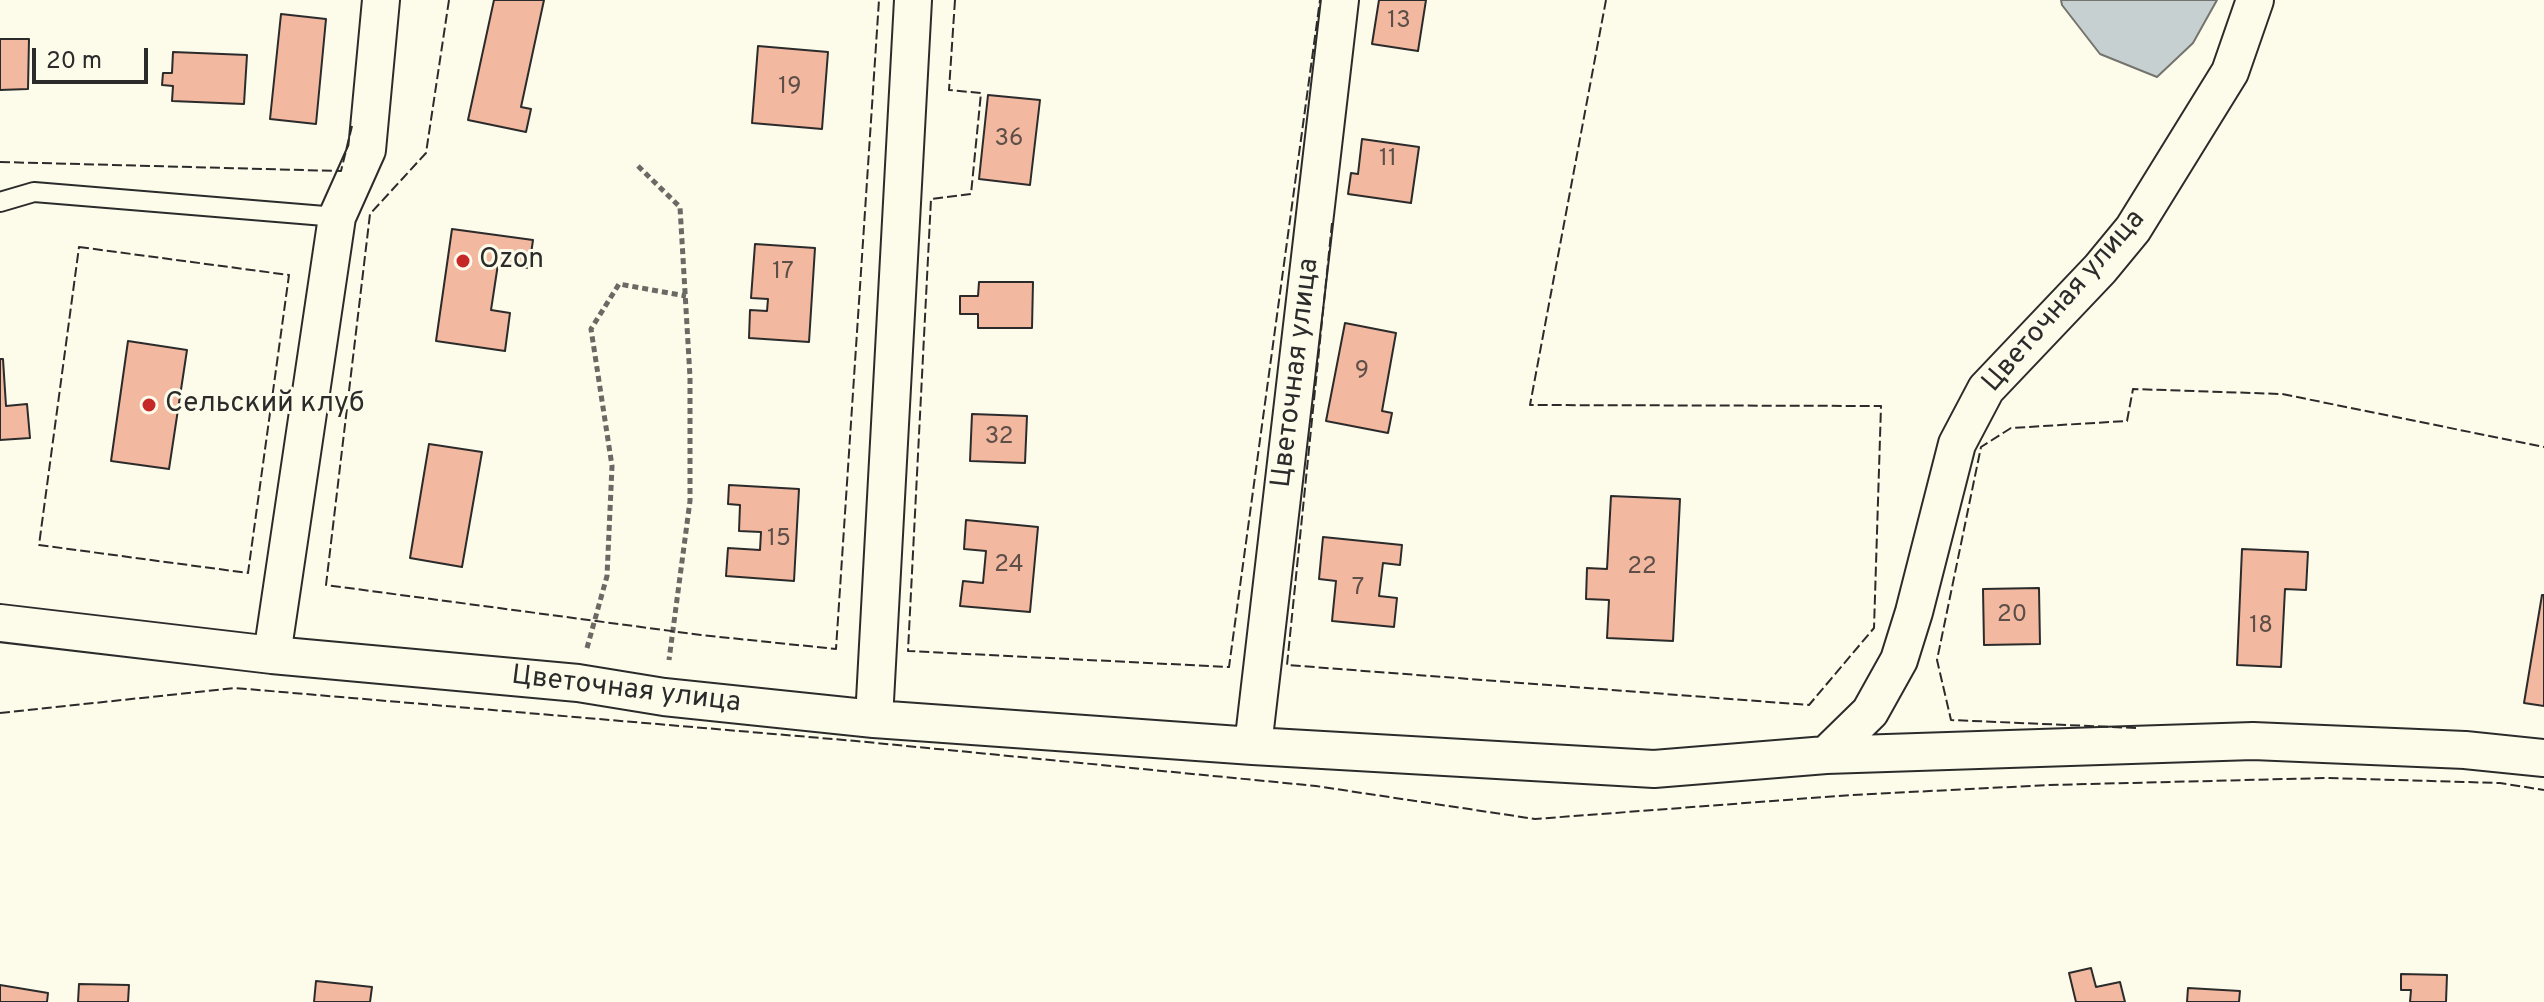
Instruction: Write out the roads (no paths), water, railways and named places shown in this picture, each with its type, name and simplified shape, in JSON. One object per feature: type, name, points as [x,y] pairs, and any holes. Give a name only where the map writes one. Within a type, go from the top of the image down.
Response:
[{"type":"street","points":[[272,655],[337,217],[367,150],[381,0]]},
{"type":"street","points":[[874,719],[913,0]]},
{"type":"street","name":"Цветочная улица","points":[[1253,746],[1340,0]]},
{"type":"street","name":"Цветочная улица","points":[[1826,755],[1870,712],[1899,660],[1957,444],[1986,389],[2100,269],[2133,229],[2230,72],[2255,0]]},
{"type":"street","name":"Цветочная улица","points":[[0,623],[272,655],[578,683],[664,697],[874,719],[1253,746],[1654,769],[1826,755],[2253,741],[2465,750],[2544,758]]},
{"type":"lane","points":[[0,202],[34,192],[337,217]]},
{"type":"place","name":"Ozon","points":[[463,261]]},
{"type":"place","name":"Сельский клуб","points":[[149,405]]}]
